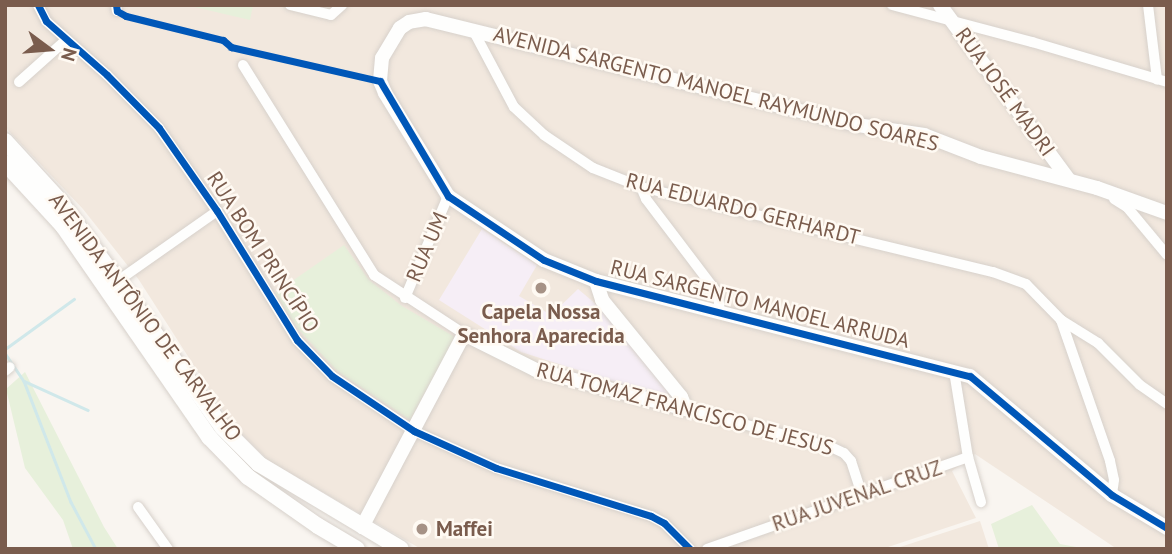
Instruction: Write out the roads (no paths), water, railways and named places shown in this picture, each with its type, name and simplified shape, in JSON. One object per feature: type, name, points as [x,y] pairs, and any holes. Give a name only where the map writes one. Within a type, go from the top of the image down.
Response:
[{"type":"main road","name":"AVENIDA ANTÔNIO DE CARVALHO","points":[[5,141],[59,200],[222,427],[259,464],[401,549]]},
{"type":"main road","name":"AVENIDA ANTÔNIO DE CARVALHO","points":[[5,163],[63,226],[209,437],[248,477],[353,548]]},
{"type":"main road","points":[[333,535],[352,537],[362,527]]},
{"type":"main road","points":[[353,548],[365,536],[385,540]]},
{"type":"street","name":"RUA BOM PRINCÍPIO","points":[[38,5],[46,21],[146,112],[217,212],[298,340],[332,376],[414,431],[496,468],[651,516],[664,523],[690,549]]},
{"type":"street","points":[[298,6],[331,15],[342,5]]},
{"type":"street","points":[[892,5],[1162,81],[1148,5]]},
{"type":"street","name":"RUA JOSÉ MADRI","points":[[940,5],[1069,180]]},
{"type":"street","name":"AVENIDA SARGENTO MANOEL RAYMUNDO SOARES","points":[[380,81],[386,50],[400,28],[409,22],[426,19],[857,125],[924,135],[981,158],[1097,188],[1167,213]]},
{"type":"street","name":"RUA EDUARDO GERHARDT","points":[[473,30],[514,107],[544,135],[593,168],[641,187],[993,271],[1026,284],[1062,320]]},
{"type":"street","points":[[19,82],[66,40]]},
{"type":"street","name":"RUA TOMAZ FRANCISCO DE JESUS","points":[[243,65],[354,247],[374,275],[405,298],[464,334],[536,370],[831,447],[844,453],[851,461],[862,495]]},
{"type":"street","name":"RUA SARGENTO MANOEL ARRUDA","points":[[380,81],[448,196],[544,260],[596,281],[970,376],[1112,495],[1167,528]]},
{"type":"street","points":[[641,187],[646,199],[718,294],[720,312]]},
{"type":"street","points":[[1097,188],[1127,207],[1167,255]]},
{"type":"street","name":"RUA UM","points":[[405,298],[448,196]]},
{"type":"street","points":[[119,280],[217,212]]},
{"type":"street","points":[[596,281],[602,300],[681,397],[686,409]]},
{"type":"street","points":[[1062,320],[1097,343],[1140,385],[1167,404]]},
{"type":"street","points":[[1062,320],[1110,461],[1114,480],[1112,495]]},
{"type":"street","points":[[362,527],[464,334]]},
{"type":"street","points":[[954,371],[968,457],[981,502]]},
{"type":"street","name":"RUA JUVENAL CRUZ","points":[[707,549],[968,457]]},
{"type":"street","points":[[138,507],[168,549]]},
{"type":"waterway","points":[[5,349],[74,299]]},
{"type":"waterway","points":[[5,353],[24,381],[71,502],[96,549]]},
{"type":"waterway","points":[[24,381],[88,410]]},
{"type":"place","name":"Capela Nossa Senhora Aparecida","points":[[541,288]]},
{"type":"place","name":"Maffei","points":[[422,529]]}]
